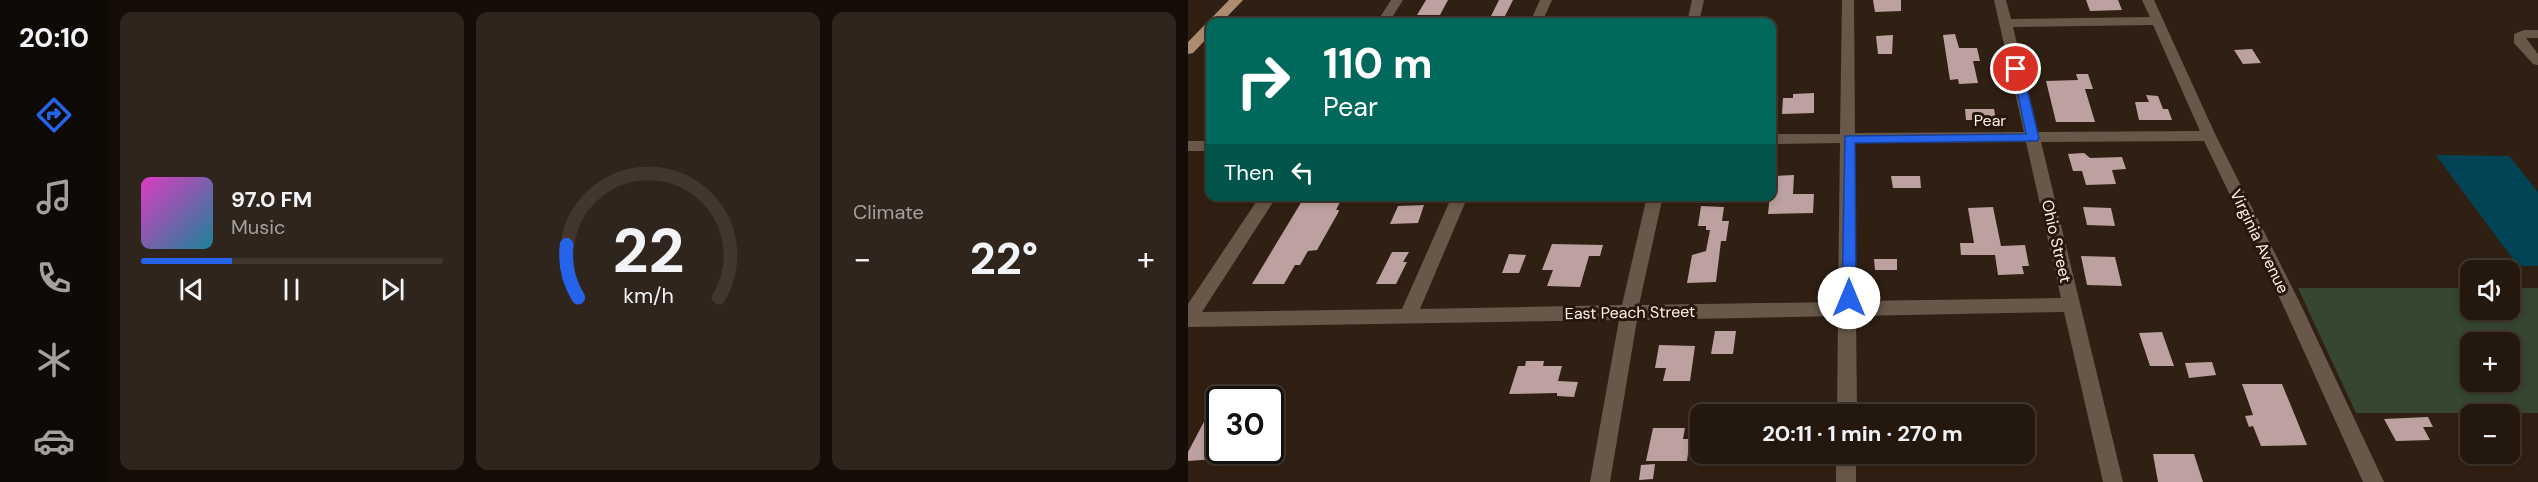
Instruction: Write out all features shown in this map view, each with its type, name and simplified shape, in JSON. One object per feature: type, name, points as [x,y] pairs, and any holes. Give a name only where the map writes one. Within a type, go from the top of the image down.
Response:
[{"type":"main road","points":[[1219,18],[1236,0]]},
{"type":"main road","points":[[1188,51],[1206,31]]},
{"type":"street","points":[[1386,18],[1397,0]]},
{"type":"street","points":[[1538,18],[1546,0]]},
{"type":"street","points":[[1694,18],[1698,0]]},
{"type":"street","points":[[1847,404],[1848,0]]},
{"type":"street","name":"Ohio Street","points":[[2000,0],[2113,482]]},
{"type":"street","name":"Virginia Avenue","points":[[2148,0],[2209,136],[2291,303],[2374,482]]},
{"type":"street","points":[[2005,22],[2158,21]]},
{"type":"street","points":[[2538,34],[2524,34],[2519,38],[2520,43],[2538,61]]},
{"type":"street","name":"Pear","points":[[1776,139],[2209,136]]},
{"type":"street","points":[[1188,146],[1206,146]]},
{"type":"street","points":[[1188,319],[1266,201]]},
{"type":"street","points":[[1408,316],[1458,201]]},
{"type":"street","points":[[1600,482],[1629,312],[1654,201]]},
{"type":"street","name":"East Peach Street","points":[[1188,319],[2072,305]]},
{"type":"street","points":[[1846,464],[1846,482]]},
{"type":"green space","points":[[2298,288],[2460,288],[2460,320],[2520,320],[2520,288],[2538,288],[2538,413],[2520,413],[2520,404],[2460,404],[2460,413],[2356,413]]},
{"type":"water","points":[[2436,155],[2509,156],[2538,192],[2538,266],[2520,266],[2520,260],[2514,260]]},
{"type":"building","points":[[1426,0],[1448,0],[1440,15],[1417,15]]},
{"type":"building","points":[[1499,0],[1513,0],[1504,18],[1490,18]]},
{"type":"building","points":[[1873,0],[1901,0],[1901,11],[1875,12]]},
{"type":"building","points":[[2086,0],[2118,0],[2122,10],[2090,11]]},
{"type":"building","points":[[1955,34],[1959,48],[1977,48],[1980,61],[1973,61],[1978,83],[1959,84],[1958,79],[1950,80],[1943,35]]},
{"type":"building","points":[[1893,35],[1892,54],[1878,54],[1876,36]]},
{"type":"building","points":[[2252,49],[2261,63],[2243,64],[2234,50]]},
{"type":"building","points":[[2076,74],[2088,74],[2093,89],[2085,89],[2095,122],[2056,122],[2046,81],[2078,80]]},
{"type":"building","points":[[1814,93],[1814,113],[1782,114],[1783,98],[1793,98],[1793,94]]},
{"type":"building","points":[[2146,95],[2158,96],[2163,109],[2168,109],[2172,120],[2139,120],[2135,102],[2149,102]]},
{"type":"building","points":[[1965,109],[1994,109],[1996,120],[1966,120]]},
{"type":"building","points":[[2084,153],[2090,158],[2122,157],[2126,169],[2112,170],[2116,184],[2086,185],[2082,171],[2073,171],[2068,154]]},
{"type":"building","points":[[1794,175],[1793,194],[1814,194],[1813,213],[1768,214],[1769,201],[1776,201],[1776,176]]},
{"type":"building","points":[[1891,176],[1920,176],[1921,188],[1893,188]]},
{"type":"building","points":[[1302,201],[1340,201],[1336,210],[1339,210],[1338,213],[1317,250],[1308,251],[1300,265],[1295,265],[1284,284],[1252,284]]},
{"type":"building","points":[[1424,205],[1418,223],[1390,224],[1398,206]]},
{"type":"building","points":[[1701,206],[1724,207],[1722,221],[1729,221],[1726,241],[1721,241],[1716,282],[1687,283],[1692,255],[1706,251],[1710,230],[1706,230],[1706,226],[1698,226]]},
{"type":"building","points":[[1993,207],[2001,246],[2025,245],[2029,266],[2022,266],[2024,274],[1998,275],[1995,255],[1961,255],[1960,243],[1974,243],[1968,208]]},
{"type":"building","points":[[2083,207],[2111,208],[2115,226],[2087,225]]},
{"type":"building","points":[[1552,244],[1603,245],[1600,256],[1589,256],[1580,287],[1547,286],[1553,270],[1542,270]]},
{"type":"building","points":[[1392,252],[1409,252],[1403,262],[1407,262],[1396,284],[1376,284]]},
{"type":"building","points":[[1509,254],[1526,255],[1519,273],[1502,273]]},
{"type":"building","points":[[2081,256],[2115,257],[2122,286],[2087,285]]},
{"type":"building","points":[[1874,259],[1897,259],[1897,270],[1875,270]]},
{"type":"building","points":[[1715,331],[1736,331],[1733,354],[1711,354]]},
{"type":"building","points":[[2162,332],[2174,366],[2150,366],[2139,333]]},
{"type":"building","points":[[1659,345],[1695,346],[1690,381],[1663,381],[1666,368],[1655,368]]},
{"type":"building","points":[[1526,361],[1544,361],[1543,366],[1562,366],[1558,381],[1578,382],[1574,397],[1557,396],[1557,393],[1509,394],[1518,366],[1525,366]]},
{"type":"building","points":[[2212,362],[2216,375],[2189,378],[2185,363]]},
{"type":"building","points":[[2242,384],[2282,384],[2307,445],[2261,446],[2253,426],[2249,427],[2245,416],[2253,415]]},
{"type":"building","points":[[2428,417],[2433,427],[2423,427],[2430,440],[2396,441],[2384,419]]},
{"type":"building","points":[[1206,418],[1206,460],[1188,461],[1188,452]]},
{"type":"building","points":[[1653,428],[1685,428],[1683,439],[1690,439],[1687,461],[1646,461]]},
{"type":"building","points":[[2153,454],[2194,454],[2203,482],[2158,482]]},
{"type":"building","points":[[1655,464],[1653,479],[1639,480],[1641,465]]},
{"type":"route","points":[[1849,298],[1849,139],[2032,138],[2016,69]]}]
